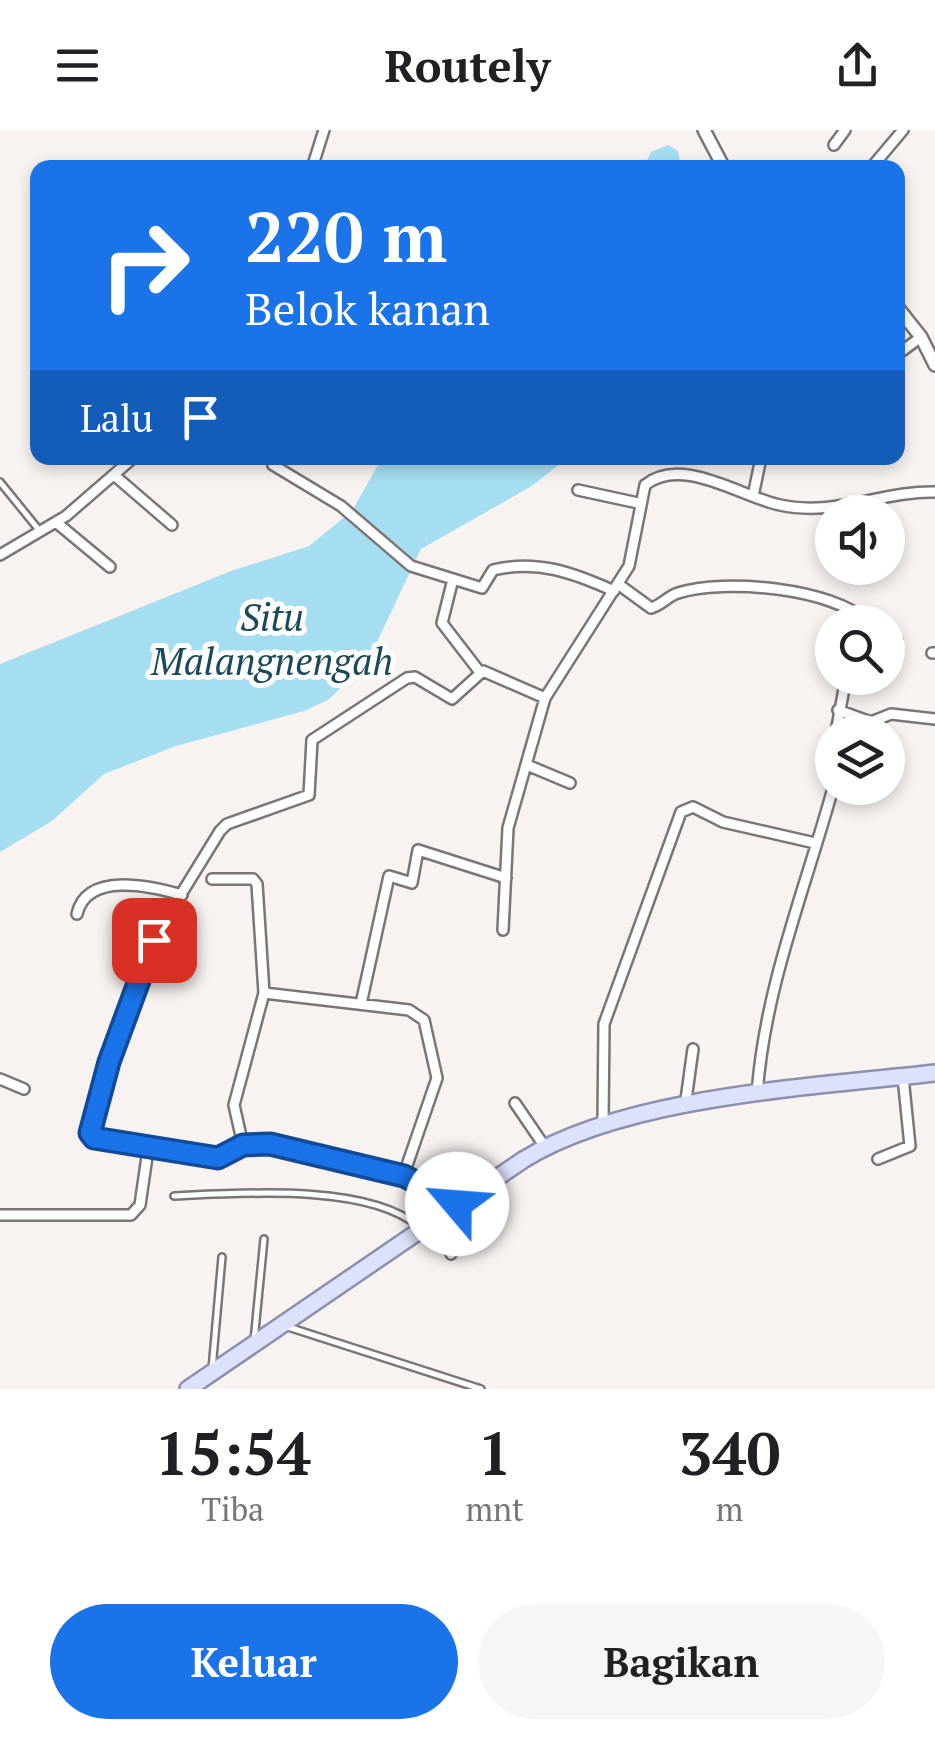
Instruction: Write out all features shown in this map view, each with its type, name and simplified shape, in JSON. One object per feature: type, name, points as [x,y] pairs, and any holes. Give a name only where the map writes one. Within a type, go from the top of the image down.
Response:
[{"type":"main road","points":[[188,1389],[544,1147],[604,1122],[757,1096],[935,1073]]},
{"type":"street","points":[[315,160],[324,130]]},
{"type":"street","points":[[704,130],[720,160]]},
{"type":"street","points":[[834,145],[845,130]]},
{"type":"street","points":[[878,160],[903,130]]},
{"type":"street","points":[[905,317],[933,355]]},
{"type":"street","points":[[905,349],[921,337]]},
{"type":"street","points":[[0,555],[57,523],[126,465]]},
{"type":"street","points":[[273,465],[342,506],[347,515],[412,566],[482,588],[493,570],[517,564],[572,572],[616,587],[651,608],[688,590],[768,587],[831,605]]},
{"type":"street","points":[[753,496],[760,465]]},
{"type":"street","points":[[114,476],[172,525]]},
{"type":"street","points":[[503,930],[508,828],[545,698],[632,556],[644,485],[666,476],[697,478],[787,506],[824,507],[860,505],[901,492],[935,492]]},
{"type":"street","points":[[578,490],[638,503]]},
{"type":"street","points":[[57,523],[110,567]]},
{"type":"street","points":[[453,579],[442,623],[479,672],[545,698]]},
{"type":"street","points":[[451,1254],[459,1240],[454,1206],[404,1176],[270,1144],[243,1145],[218,1158],[149,1143],[96,1138],[90,1133],[145,956],[227,824],[310,795],[313,780],[309,745],[318,735],[407,678],[422,681],[452,700],[479,672]]},
{"type":"street","points":[[838,715],[842,695]]},
{"type":"street","points":[[838,710],[871,722],[891,714],[935,719]]},
{"type":"street","points":[[527,765],[570,783]]},
{"type":"street","points":[[757,1096],[761,1038],[795,900],[827,805]]},
{"type":"street","points":[[604,1122],[604,1024],[681,812],[693,807],[723,822],[815,843]]},
{"type":"street","points":[[361,1004],[389,876],[412,883],[418,850],[506,878]]},
{"type":"street","points":[[212,879],[253,879],[257,884],[264,993],[234,1105],[243,1145]]},
{"type":"street","points":[[77,914],[83,899],[98,888],[127,886],[182,894]]},
{"type":"street","points":[[264,993],[415,1012],[426,1026],[437,1078],[404,1176]]},
{"type":"street","points":[[685,1107],[693,1049]]},
{"type":"street","points":[[878,1159],[910,1146],[903,1076]]},
{"type":"street","points":[[0,1079],[24,1089]]},
{"type":"street","points":[[516,1103],[544,1147]]},
{"type":"street","points":[[0,1216],[132,1215],[140,1206],[149,1143]]},
{"type":"lane","points":[[0,482],[41,532]]},
{"type":"lane","points":[[174,1196],[272,1191],[384,1206],[422,1229]]},
{"type":"lane","points":[[254,1345],[264,1239]]},
{"type":"lane","points":[[211,1374],[222,1257]]},
{"type":"lane","points":[[282,1325],[481,1389]]},
{"type":"water","points":[[668,145],[678,151],[680,160],[647,160],[651,152]]},
{"type":"water","name":"Situ Malangnengah","points":[[378,465],[558,465],[532,486],[421,549],[368,661],[328,700],[304,711],[176,746],[104,774],[52,821],[0,852],[0,664],[231,571],[309,546],[352,511]]},
{"type":"route","points":[[154,940],[145,956],[122,1036],[109,1062],[90,1133],[94,1138],[149,1143],[218,1158],[230,1156],[243,1145],[270,1144],[404,1176],[457,1204]]}]
